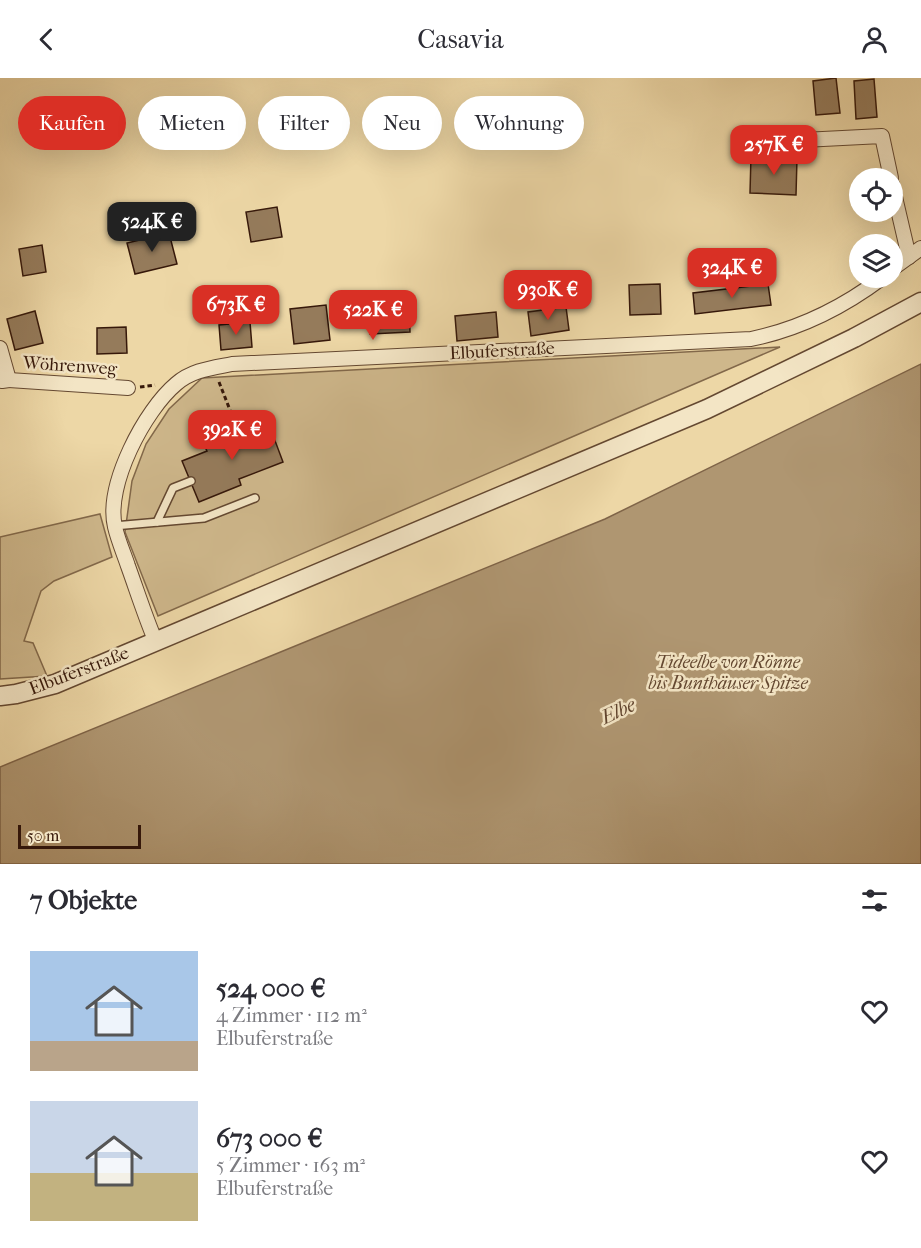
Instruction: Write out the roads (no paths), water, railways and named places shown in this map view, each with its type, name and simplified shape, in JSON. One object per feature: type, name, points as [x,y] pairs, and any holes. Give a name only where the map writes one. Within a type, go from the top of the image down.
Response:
[{"type":"street","points":[[803,140],[882,136],[889,168]]},
{"type":"street","points":[[901,222],[909,257]]},
{"type":"street","points":[[903,261],[921,248]]},
{"type":"street","name":"Elbuferstraße","points":[[155,640],[114,526],[119,480],[134,442],[149,414],[177,382],[200,370],[232,364],[751,339],[782,333],[811,321],[840,306],[867,288]]},
{"type":"street","name":"Elbuferstraße","points":[[0,696],[55,684],[706,410],[854,338],[921,302]]},
{"type":"street","name":"Wöhrenweg","points":[[0,348],[4,381],[128,388]]},
{"type":"lane","points":[[157,522],[173,488],[190,481]]},
{"type":"lane","points":[[114,526],[204,518],[255,498]]},
{"type":"water","name":"Tideelbe von Rönne bis Bunthäuser Spitze","points":[[921,364],[921,864],[0,864],[0,767],[605,519]]},
{"type":"water label","name":"Elbe","points":[[618,711]]}]
